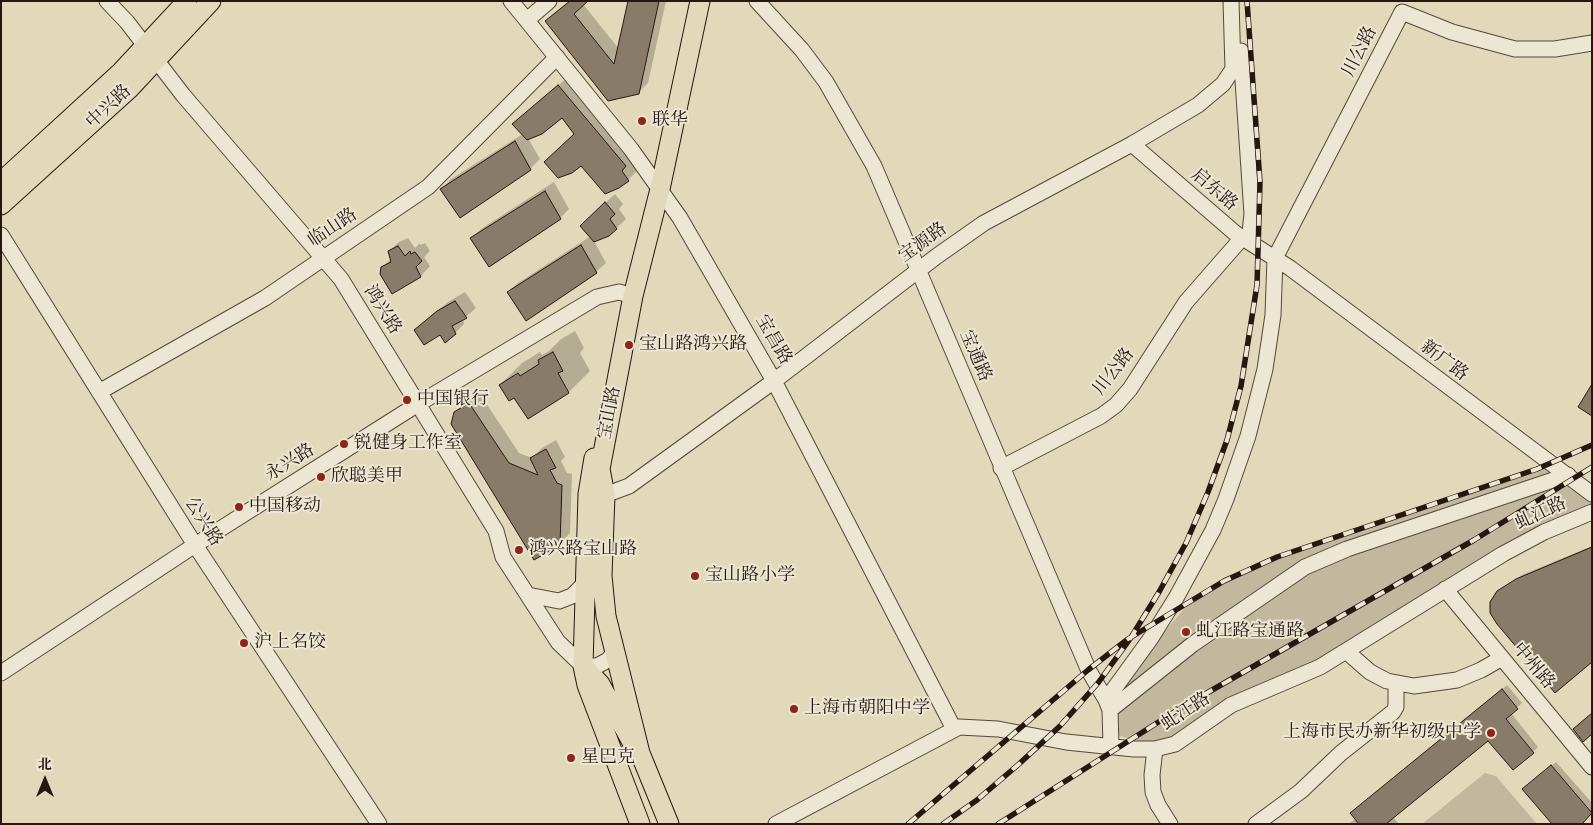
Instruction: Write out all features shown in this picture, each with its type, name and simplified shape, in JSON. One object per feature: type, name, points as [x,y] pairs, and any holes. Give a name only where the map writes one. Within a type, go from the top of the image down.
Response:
[{"type":"main road","name":"中兴路","points":[[1,205],[59,154],[152,53],[187,1]]},
{"type":"main road","name":"中兴路","points":[[1,182],[210,1]]},
{"type":"main road","name":"宝山路","points":[[655,183],[688,1]]},
{"type":"main road","name":"宝山路","points":[[640,824],[587,685],[583,666],[585,583],[596,494],[629,294],[700,1]]},
{"type":"main road","name":"宝山路","points":[[596,494],[606,616],[640,753],[669,824]]},
{"type":"main road","points":[[583,666],[600,684],[625,731],[640,753]]},
{"type":"street","name":"鸿兴路","points":[[107,1],[152,53],[183,94],[324,256],[341,279],[496,531],[503,557],[558,642],[583,666]]},
{"type":"street","name":"宝昌路","points":[[511,1],[557,57],[680,218],[774,381],[954,729]]},
{"type":"street","points":[[527,20],[549,1]]},
{"type":"street","name":"宝通路","points":[[758,1],[815,66],[845,111],[878,173],[1001,468],[1089,671],[1108,705],[1111,747]]},
{"type":"street","name":"宝源路","points":[[596,494],[629,486],[774,381],[919,270],[984,223],[1132,144],[1193,109],[1230,75],[1234,61],[1231,1]]},
{"type":"street","points":[[1238,1],[1252,214],[1250,232],[1244,239]]},
{"type":"street","name":"川公路","points":[[1275,258],[1402,12],[1452,32],[1515,49],[1555,49],[1592,43]]},
{"type":"street","name":"临山路","points":[[99,392],[228,320],[428,187],[557,57]]},
{"type":"street","name":"启东路","points":[[1132,144],[1244,239],[1275,258]]},
{"type":"street","name":"公兴路","points":[[1,235],[195,545],[380,824]]},
{"type":"street","name":"川公路","points":[[1001,468],[1101,416],[1116,405],[1130,389],[1186,302],[1244,239]]},
{"type":"street","points":[[1108,705],[1176,598],[1208,538],[1226,499],[1248,436],[1265,368],[1272,315],[1275,258]]},
{"type":"street","name":"新广路","points":[[1275,258],[1592,494]]},
{"type":"street","name":"永兴路","points":[[1,673],[195,545],[418,404],[597,297],[609,293],[629,294]]},
{"type":"street","name":"虬江路","points":[[1108,705],[1305,567],[1347,549],[1568,475]]},
{"type":"street","name":"虬江路","points":[[776,824],[954,729],[978,727],[1066,742],[1155,749],[1184,739],[1238,701],[1303,675],[1346,651],[1529,539],[1592,512]]},
{"type":"street","points":[[528,595],[559,601],[572,596],[585,583]]},
{"type":"street","name":"中州路","points":[[1445,589],[1592,767]]},
{"type":"street","points":[[583,666],[597,666],[608,660],[615,651]]},
{"type":"street","points":[[1346,651],[1370,672],[1396,685],[1414,686],[1457,680],[1481,670],[1502,658]]},
{"type":"street","points":[[1256,824],[1301,791],[1341,753],[1393,712],[1396,707],[1396,685]]},
{"type":"street","points":[[1155,749],[1152,775],[1153,792],[1160,810],[1170,824]]},
{"type":"shaded area","points":[[1549,464],[1592,494],[1592,508],[1307,669],[1177,738],[1149,745],[1117,735],[1106,700],[1184,609],[1224,581],[1277,557],[1329,538]]},
{"type":"shaded area","points":[[1485,773],[1496,776],[1537,824],[1422,824]]},
{"type":"building","points":[[570,1],[588,1],[574,14],[614,64],[628,1],[659,1],[639,94],[608,101],[545,21]]},
{"type":"building","points":[[558,85],[626,166],[622,171],[629,181],[619,188],[605,194],[581,166],[572,173],[558,178],[544,162],[574,134],[562,118],[542,134],[527,140],[512,124]]},
{"type":"building","points":[[515,141],[531,170],[460,218],[440,189]]},
{"type":"building","points":[[545,191],[561,219],[489,267],[470,238]]},
{"type":"building","points":[[605,202],[615,214],[610,219],[617,229],[609,236],[594,242],[580,226]]},
{"type":"building","points":[[581,245],[597,273],[526,321],[507,292]]},
{"type":"building","points":[[398,246],[405,256],[410,251],[411,254],[415,252],[422,261],[416,267],[421,277],[392,294],[380,274],[381,267],[391,262],[388,251]]},
{"type":"building","points":[[455,301],[467,318],[452,326],[456,334],[445,343],[440,335],[424,345],[414,330],[437,311]]},
{"type":"building","points":[[553,352],[563,371],[558,373],[569,393],[528,419],[514,398],[509,401],[499,385],[518,373],[520,376],[539,364],[538,360]]},
{"type":"building","points":[[1592,384],[1592,416],[1578,407]]},
{"type":"building","points":[[469,403],[509,463],[538,475],[530,458],[546,449],[556,468],[550,470],[557,483],[562,485],[560,545],[534,560],[451,424],[454,412]]},
{"type":"building","points":[[1592,547],[1592,662],[1555,693],[1497,624],[1490,613],[1490,602],[1497,591],[1516,579]]},
{"type":"building","points":[[1502,689],[1518,709],[1506,719],[1534,753],[1513,770],[1488,741],[1386,824],[1359,824],[1350,813]]},
{"type":"building","points":[[1592,713],[1592,734],[1583,742],[1573,729]]},
{"type":"building","points":[[1551,765],[1592,813],[1582,824],[1552,824],[1522,789]]},
{"type":"railway","points":[[943,824],[977,800],[1019,764],[1060,726],[1098,683],[1130,639],[1159,592],[1186,543],[1208,492],[1227,440],[1241,386],[1257,285],[1260,182],[1247,1]]},
{"type":"railway","points":[[908,824],[1088,670],[1128,639],[1224,581],[1277,557],[1537,469],[1592,445]]},
{"type":"railway","points":[[998,824],[1179,709],[1474,540],[1592,467]]},
{"type":"place","name":"联华","points":[[642,121]]},
{"type":"place","name":"宝山路鸿兴路","points":[[629,345]]},
{"type":"place","name":"中国银行","points":[[407,400]]},
{"type":"place","name":"锐健身工作室","points":[[344,444]]},
{"type":"place","name":"欣聪美甲","points":[[321,477]]},
{"type":"place","name":"中国移动","points":[[239,507]]},
{"type":"place","name":"鸿兴路宝山路","points":[[519,550]]},
{"type":"place","name":"宝山路小学","points":[[695,576]]},
{"type":"place","name":"虬江路宝通路","points":[[1186,632]]},
{"type":"place","name":"沪上名饺","points":[[244,643]]},
{"type":"place","name":"上海市朝阳中学","points":[[794,709]]},
{"type":"place","name":"上海市民办新华初级中学","points":[[1491,733]]},
{"type":"place","name":"星巴克","points":[[571,758]]}]
